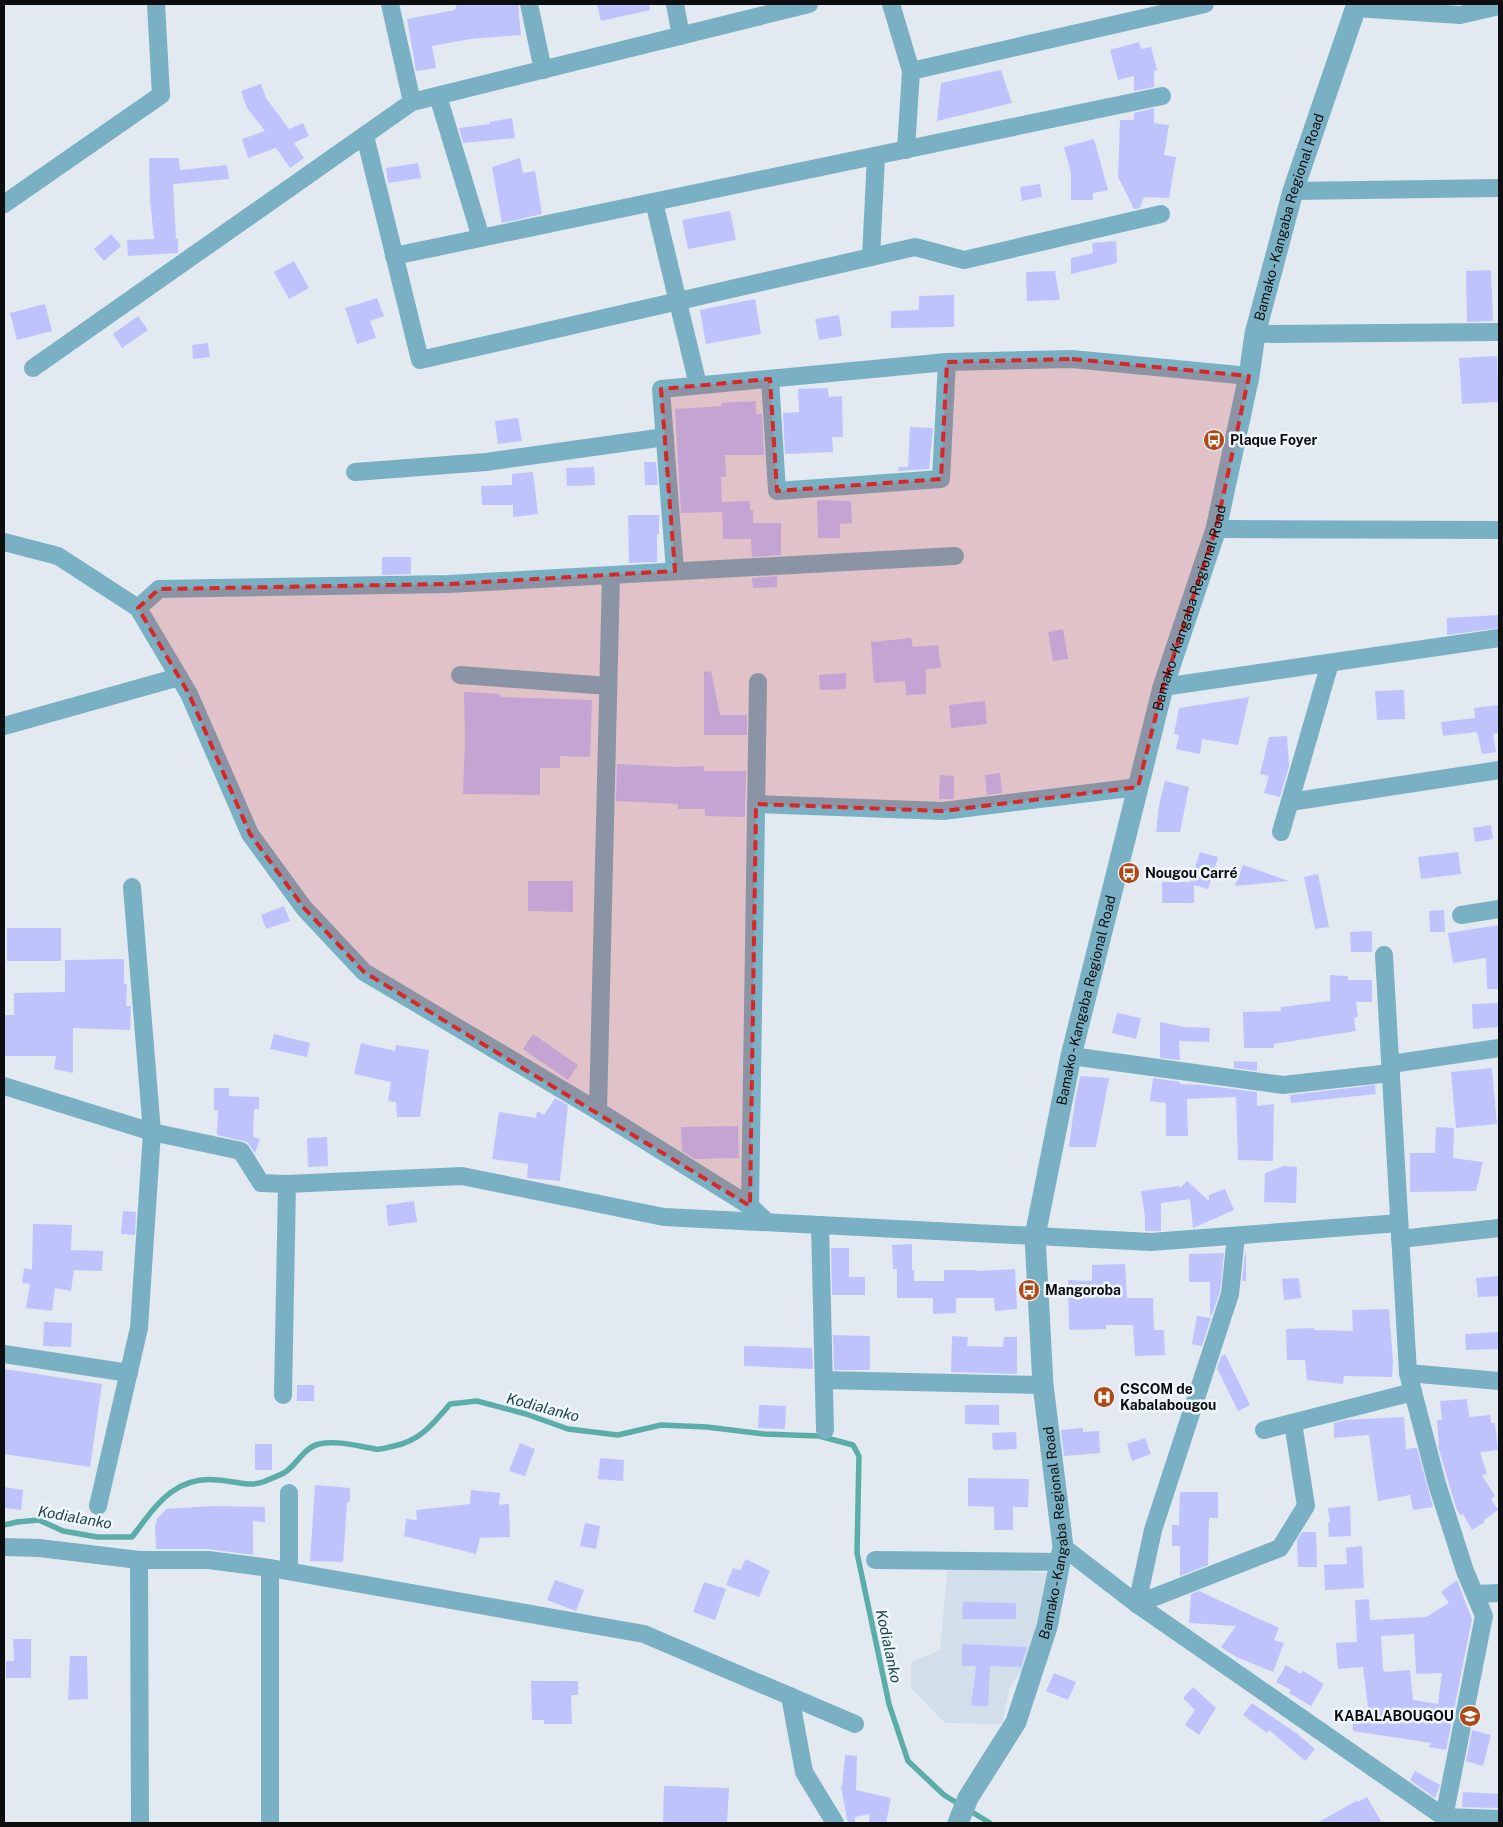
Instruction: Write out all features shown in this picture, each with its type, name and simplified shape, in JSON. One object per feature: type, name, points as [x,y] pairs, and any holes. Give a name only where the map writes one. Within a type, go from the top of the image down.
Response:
[{"type":"street","points":[[4,204],[161,95],[156,4]]},
{"type":"street","points":[[390,4],[412,102]]},
{"type":"street","points":[[529,4],[543,70]]},
{"type":"street","points":[[674,4],[681,36]]},
{"type":"street","points":[[33,368],[412,102],[809,4]]},
{"type":"street","points":[[891,4],[911,70],[906,150]]},
{"type":"street","points":[[911,70],[1205,4]]},
{"type":"street","points":[[1356,6],[1460,15],[1499,6]]},
{"type":"street","name":"Bamako - Kangaba Regional Road","points":[[959,1821],[968,1798],[1016,1722],[1047,1628],[1062,1554],[1043,1385],[1035,1236],[1072,1056],[1163,687],[1216,529],[1250,376],[1254,334],[1293,191],[1356,6]]},
{"type":"street","points":[[438,96],[481,238]]},
{"type":"street","points":[[394,256],[1162,96]]},
{"type":"street","points":[[365,136],[420,360],[915,248],[964,260],[1161,214]]},
{"type":"street","points":[[871,257],[876,156]]},
{"type":"street","points":[[1293,191],[1499,188]]},
{"type":"street","points":[[654,202],[698,385]]},
{"type":"street","points":[[1254,334],[1499,332]]},
{"type":"street","points":[[675,571],[661,388],[947,362],[1072,359],[1250,376]]},
{"type":"street","points":[[770,379],[777,491],[941,478],[947,362]]},
{"type":"street","points":[[355,472],[486,462],[665,437]]},
{"type":"street","points":[[1216,529],[1499,530]]},
{"type":"street","points":[[4,542],[58,556],[138,608],[189,694],[250,834],[304,908],[364,972],[598,1111],[750,1206],[766,1222]]},
{"type":"street","points":[[138,608],[158,589],[449,584],[955,556]]},
{"type":"street","points":[[598,1111],[611,575]]},
{"type":"street","points":[[1163,687],[1499,638]]},
{"type":"street","points":[[1281,832],[1330,663]]},
{"type":"street","points":[[460,675],[608,686]]},
{"type":"street","points":[[4,726],[179,677]]},
{"type":"street","points":[[750,1206],[758,682]]},
{"type":"street","points":[[1290,802],[1499,770]]},
{"type":"street","points":[[756,804],[943,811],[1138,787]]},
{"type":"street","points":[[98,1506],[139,1328],[152,1132],[132,886]]},
{"type":"street","points":[[1461,915],[1499,909]]},
{"type":"street","points":[[1384,955],[1408,1373],[1437,1484],[1465,1571],[1484,1616],[1447,1820]]},
{"type":"street","points":[[1072,1056],[1283,1085],[1499,1048]]},
{"type":"street","points":[[4,1086],[152,1132],[241,1151],[261,1183],[287,1184],[462,1176],[664,1217],[1151,1242],[1236,1236],[1499,1228]]},
{"type":"street","points":[[283,1396],[287,1184]]},
{"type":"street","points":[[820,1225],[825,1430]]},
{"type":"street","points":[[1137,1604],[1153,1530],[1230,1294],[1236,1236]]},
{"type":"street","points":[[4,1354],[129,1373]]},
{"type":"street","points":[[1408,1373],[1499,1380]]},
{"type":"street","points":[[824,1380],[1043,1385]]},
{"type":"street","points":[[1264,1430],[1413,1392]]},
{"type":"street","points":[[1137,1604],[1280,1548],[1306,1506],[1293,1423]]},
{"type":"street","points":[[289,1493],[289,1571]]},
{"type":"street","points":[[4,1546],[39,1548],[139,1560],[208,1560],[270,1568],[644,1634],[855,1724]]},
{"type":"street","points":[[875,1560],[1062,1554],[1447,1820],[1499,1819]]},
{"type":"street","points":[[139,1560],[140,1823]]},
{"type":"street","points":[[270,1568],[270,1823]]},
{"type":"street","points":[[1476,1594],[1499,1593]]},
{"type":"street","points":[[790,1696],[804,1772],[835,1823]]},
{"type":"highlighted area","points":[[1072,359],[1249,376],[1216,529],[1163,687],[1138,787],[943,811],[756,804],[750,1206],[364,972],[304,908],[250,834],[189,694],[138,608],[159,589],[449,584],[675,571],[661,389],[770,379],[777,491],[941,479],[947,362]]},
{"type":"shaded area","points":[[948,1565],[1047,1573],[1029,1661],[1010,1686],[1002,1724],[945,1723],[911,1688],[911,1662],[940,1650]]},
{"type":"building","points":[[457,4],[518,4],[521,35],[470,39],[432,46],[436,68],[416,71],[407,19],[455,10]]},
{"type":"building","points":[[597,4],[649,4],[650,10],[601,21]]},
{"type":"building","points":[[1139,42],[1141,49],[1151,47],[1157,70],[1154,71],[1154,87],[1134,91],[1134,76],[1118,80],[1110,50]]},
{"type":"building","points":[[1001,70],[1012,103],[937,121],[941,83]]},
{"type":"building","points":[[261,84],[266,98],[289,129],[303,123],[309,136],[294,143],[304,158],[290,168],[276,148],[248,158],[242,139],[265,131],[247,108],[241,91]]},
{"type":"building","points":[[1154,108],[1154,123],[1169,125],[1164,155],[1176,157],[1169,198],[1144,197],[1140,208],[1134,209],[1118,177],[1120,120],[1134,120],[1134,113]]},
{"type":"building","points":[[512,118],[515,138],[463,143],[459,128],[490,124],[489,122]]},
{"type":"building","points":[[1094,139],[1108,190],[1093,193],[1093,200],[1071,200],[1071,173],[1064,147]]},
{"type":"building","points":[[149,158],[179,158],[180,170],[227,165],[229,179],[173,184],[178,253],[128,256],[127,240],[154,239],[150,200]]},
{"type":"building","points":[[520,158],[523,173],[535,171],[542,214],[502,223],[492,167]]},
{"type":"building","points":[[418,163],[421,178],[388,183],[386,168]]},
{"type":"building","points":[[1040,184],[1042,197],[1022,201],[1020,187]]},
{"type":"building","points":[[730,211],[736,240],[688,249],[682,220]]},
{"type":"building","points":[[111,234],[121,246],[104,261],[94,249]]},
{"type":"building","points":[[1116,241],[1117,263],[1071,274],[1071,258],[1093,253],[1092,243]]},
{"type":"building","points":[[294,261],[309,288],[289,299],[274,272]]},
{"type":"building","points":[[1491,270],[1493,321],[1467,322],[1466,271]]},
{"type":"building","points":[[1055,271],[1060,300],[1027,301],[1026,272]]},
{"type":"building","points":[[954,295],[954,327],[891,328],[891,311],[919,310],[919,296]]},
{"type":"building","points":[[377,298],[384,316],[370,321],[376,338],[357,344],[345,308]]},
{"type":"building","points":[[755,299],[761,334],[706,344],[700,310]]},
{"type":"building","points":[[45,304],[52,331],[17,340],[10,313]]},
{"type":"building","points":[[839,315],[842,336],[819,340],[815,319]]},
{"type":"building","points":[[138,316],[148,330],[122,348],[113,334]]},
{"type":"building","points":[[208,343],[210,357],[193,359],[192,345]]},
{"type":"building","points":[[1497,356],[1499,402],[1462,404],[1459,358]]},
{"type":"building","points":[[828,388],[829,397],[842,396],[843,437],[832,437],[833,452],[785,454],[783,413],[799,412],[798,389]]},
{"type":"building","points":[[756,401],[756,414],[762,414],[764,455],[725,455],[726,477],[721,477],[722,512],[681,513],[675,409],[722,406],[721,403]]},
{"type":"building","points":[[518,418],[522,441],[498,444],[495,421]]},
{"type":"building","points":[[910,427],[933,428],[929,469],[898,471],[899,467],[908,467]]},
{"type":"building","points":[[644,462],[656,462],[658,485],[645,485]]},
{"type":"building","points":[[594,467],[595,485],[567,486],[566,468]]},
{"type":"building","points":[[533,472],[538,514],[513,517],[513,505],[482,505],[481,486],[512,485],[512,474]]},
{"type":"building","points":[[817,500],[851,501],[852,523],[840,524],[840,538],[818,538]]},
{"type":"building","points":[[750,501],[750,510],[753,510],[753,523],[781,523],[781,555],[752,557],[751,539],[723,539],[722,502]]},
{"type":"building","points":[[628,515],[659,515],[657,562],[629,563]]},
{"type":"building","points":[[382,557],[411,557],[411,574],[382,575]]},
{"type":"building","points":[[777,576],[777,587],[753,588],[752,578]]},
{"type":"building","points":[[1499,615],[1499,628],[1447,635],[1447,618]]},
{"type":"building","points":[[1063,629],[1068,659],[1053,661],[1048,632]]},
{"type":"building","points":[[911,638],[913,647],[938,645],[941,668],[926,669],[926,694],[906,695],[905,681],[874,683],[871,642]]},
{"type":"building","points":[[711,671],[720,715],[747,715],[747,735],[704,735],[704,672]]},
{"type":"building","points":[[846,673],[846,689],[820,690],[819,675]]},
{"type":"building","points":[[1404,690],[1405,719],[1377,720],[1375,691]]},
{"type":"building","points":[[464,692],[500,694],[500,697],[592,700],[590,757],[560,756],[560,768],[540,768],[540,795],[463,794]]},
{"type":"building","points":[[1249,697],[1238,745],[1202,739],[1200,754],[1176,749],[1179,735],[1174,734],[1179,708]]},
{"type":"building","points":[[985,701],[987,724],[951,728],[949,705]]},
{"type":"building","points":[[1499,705],[1499,733],[1493,734],[1496,752],[1482,754],[1477,732],[1443,736],[1441,722],[1475,718],[1474,708]]},
{"type":"building","points":[[1287,736],[1289,766],[1280,797],[1264,793],[1269,776],[1260,774],[1269,737]]},
{"type":"building","points":[[617,764],[678,767],[704,766],[704,771],[746,771],[745,817],[705,816],[705,809],[678,809],[678,804],[616,801]]},
{"type":"building","points":[[1000,773],[1002,793],[987,795],[985,775]]},
{"type":"building","points":[[940,775],[954,776],[954,799],[939,799]]},
{"type":"building","points":[[1165,781],[1189,787],[1180,832],[1156,832],[1159,805]]},
{"type":"building","points":[[1491,825],[1493,839],[1475,842],[1473,828]]},
{"type":"building","points":[[1200,852],[1218,857],[1208,889],[1194,885],[1194,903],[1162,903],[1162,882],[1190,882]]},
{"type":"building","points":[[1458,852],[1461,874],[1421,879],[1418,857]]},
{"type":"building","points":[[1243,865],[1289,881],[1235,886]]},
{"type":"building","points":[[1318,874],[1329,927],[1315,929],[1304,877]]},
{"type":"building","points":[[528,881],[573,881],[573,912],[528,911]]},
{"type":"building","points":[[284,906],[290,921],[266,929],[261,915]]},
{"type":"building","points":[[1444,910],[1445,932],[1430,932],[1429,911]]},
{"type":"building","points":[[1499,925],[1499,989],[1487,989],[1486,958],[1453,963],[1448,933]]},
{"type":"building","points":[[7,928],[61,928],[61,961],[7,961]]},
{"type":"building","points":[[1372,931],[1372,952],[1351,952],[1350,932]]},
{"type":"building","points":[[124,959],[124,984],[127,984],[126,1006],[131,1006],[130,1030],[73,1028],[73,1073],[54,1069],[56,1056],[4,1056],[4,1015],[14,1015],[14,993],[65,992],[65,960]]},
{"type":"building","points":[[1330,975],[1348,976],[1348,980],[1372,980],[1372,1002],[1356,1002],[1358,1017],[1354,1018],[1356,1031],[1274,1044],[1274,1048],[1244,1048],[1243,1012],[1281,1011],[1281,1007],[1330,1001]]},
{"type":"building","points":[[1499,1003],[1499,1027],[1473,1029],[1472,1004]]},
{"type":"building","points":[[1117,1013],[1141,1018],[1136,1039],[1112,1033]]},
{"type":"building","points":[[1160,1022],[1184,1027],[1210,1028],[1209,1042],[1179,1041],[1180,1060],[1160,1058]]},
{"type":"building","points":[[274,1034],[310,1043],[307,1057],[270,1049]]},
{"type":"building","points":[[533,1034],[578,1065],[568,1080],[523,1049]]},
{"type":"building","points":[[361,1043],[395,1051],[396,1045],[429,1050],[420,1117],[397,1117],[396,1102],[388,1101],[391,1082],[354,1074]]},
{"type":"building","points":[[1234,1061],[1257,1062],[1257,1071],[1234,1068]]},
{"type":"building","points":[[1492,1068],[1497,1124],[1456,1128],[1451,1072]]},
{"type":"building","points":[[1080,1076],[1109,1078],[1096,1147],[1069,1147]]},
{"type":"building","points":[[1153,1078],[1180,1082],[1180,1084],[1257,1092],[1257,1106],[1274,1104],[1273,1161],[1238,1160],[1236,1097],[1187,1099],[1188,1136],[1166,1136],[1166,1103],[1150,1101]]},
{"type":"building","points":[[1375,1085],[1376,1094],[1291,1103],[1290,1095]]},
{"type":"building","points":[[214,1088],[229,1088],[229,1096],[259,1097],[259,1109],[254,1109],[253,1137],[260,1139],[255,1153],[247,1142],[217,1135],[218,1110],[214,1110]]},
{"type":"building","points":[[555,1098],[568,1105],[560,1181],[527,1178],[528,1164],[492,1159],[499,1112],[536,1118],[537,1111],[544,1115]]},
{"type":"building","points":[[738,1126],[739,1158],[695,1159],[682,1151],[681,1127]]},
{"type":"building","points":[[1436,1127],[1454,1128],[1453,1158],[1483,1162],[1476,1191],[1410,1192],[1410,1153],[1435,1153]]},
{"type":"building","points":[[327,1137],[328,1166],[308,1167],[307,1138]]},
{"type":"building","points":[[1284,1166],[1297,1167],[1296,1203],[1264,1202],[1265,1173]]},
{"type":"building","points":[[1187,1181],[1209,1201],[1209,1195],[1225,1189],[1234,1210],[1193,1228],[1190,1199],[1161,1203],[1161,1231],[1145,1231],[1141,1191],[1179,1186],[1180,1188]]},
{"type":"building","points":[[414,1201],[417,1222],[388,1226],[386,1205]]},
{"type":"building","points":[[123,1211],[136,1212],[135,1235],[121,1234]]},
{"type":"building","points":[[33,1224],[72,1225],[71,1250],[103,1251],[102,1271],[74,1270],[71,1291],[55,1288],[52,1311],[26,1308],[30,1284],[22,1283],[24,1268],[32,1270]]},
{"type":"building","points":[[912,1244],[914,1281],[944,1281],[944,1270],[1015,1269],[1017,1309],[995,1311],[994,1298],[956,1298],[956,1313],[933,1314],[933,1298],[897,1298],[897,1269],[893,1269],[892,1245]]},
{"type":"building","points":[[831,1248],[849,1248],[849,1277],[865,1277],[865,1295],[832,1295]]},
{"type":"building","points":[[1224,1253],[1220,1292],[1212,1315],[1210,1315],[1210,1282],[1189,1282],[1189,1254]]},
{"type":"building","points":[[1245,1253],[1246,1281],[1242,1281]]},
{"type":"building","points":[[1125,1264],[1127,1298],[1153,1298],[1154,1330],[1164,1330],[1165,1355],[1135,1356],[1133,1325],[1106,1325],[1106,1329],[1069,1330],[1068,1280],[1092,1281],[1092,1265]]},
{"type":"building","points":[[1499,1276],[1499,1296],[1478,1297],[1476,1278]]},
{"type":"building","points":[[1299,1278],[1301,1298],[1284,1300],[1282,1279]]},
{"type":"building","points":[[1389,1309],[1393,1362],[1392,1377],[1344,1376],[1343,1384],[1307,1380],[1305,1360],[1287,1360],[1286,1329],[1314,1328],[1314,1330],[1353,1331],[1352,1310]]},
{"type":"building","points":[[1197,1316],[1211,1318],[1202,1346],[1192,1344]]},
{"type":"building","points":[[44,1322],[72,1323],[71,1347],[43,1346]]},
{"type":"building","points":[[1499,1332],[1499,1349],[1466,1350],[1465,1334]]},
{"type":"building","points":[[833,1335],[870,1336],[870,1370],[834,1370]]},
{"type":"building","points":[[952,1336],[968,1337],[967,1346],[1003,1347],[1004,1337],[1017,1337],[1017,1374],[951,1372]]},
{"type":"building","points":[[744,1346],[812,1348],[813,1369],[744,1366]]},
{"type":"building","points":[[1225,1354],[1250,1405],[1238,1411],[1217,1368],[1221,1357]]},
{"type":"building","points":[[4,1369],[102,1384],[90,1467],[4,1454]]},
{"type":"building","points":[[297,1385],[314,1385],[314,1401],[297,1401]]},
{"type":"building","points":[[1467,1399],[1469,1417],[1490,1415],[1491,1423],[1495,1423],[1498,1450],[1480,1452],[1487,1474],[1482,1475],[1495,1496],[1491,1499],[1498,1510],[1484,1520],[1485,1522],[1472,1530],[1463,1514],[1460,1515],[1456,1508],[1438,1446],[1437,1420],[1442,1420],[1440,1401]]},
{"type":"building","points":[[759,1405],[786,1406],[785,1429],[758,1428]]},
{"type":"building","points":[[965,1405],[999,1405],[999,1425],[965,1424]]},
{"type":"building","points":[[1404,1417],[1406,1449],[1417,1448],[1433,1507],[1413,1510],[1410,1495],[1378,1501],[1369,1435],[1334,1438],[1334,1423],[1345,1420]]},
{"type":"building","points":[[1083,1428],[1083,1432],[1099,1431],[1100,1453],[1064,1456],[1061,1430]]},
{"type":"building","points":[[1016,1432],[1017,1449],[993,1450],[992,1433]]},
{"type":"building","points":[[1145,1438],[1151,1454],[1132,1461],[1127,1444]]},
{"type":"building","points":[[520,1443],[535,1449],[525,1476],[509,1471]]},
{"type":"building","points":[[255,1444],[272,1444],[272,1470],[255,1470]]},
{"type":"building","points":[[600,1458],[624,1460],[623,1481],[598,1479]]},
{"type":"building","points":[[968,1478],[1029,1479],[1028,1507],[1013,1507],[1013,1530],[994,1530],[994,1507],[968,1506]]},
{"type":"building","points":[[315,1485],[350,1488],[350,1502],[347,1502],[343,1562],[310,1561]]},
{"type":"building","points":[[4,1487],[23,1490],[21,1510],[4,1508]]},
{"type":"building","points":[[471,1490],[500,1493],[499,1505],[509,1504],[510,1537],[480,1538],[476,1554],[404,1536],[406,1519],[417,1520],[416,1510],[470,1504]]},
{"type":"building","points":[[1180,1492],[1218,1492],[1218,1518],[1209,1518],[1208,1565],[1180,1576],[1180,1546],[1172,1546],[1172,1525],[1179,1525]]},
{"type":"building","points":[[212,1506],[265,1507],[265,1522],[253,1521],[253,1555],[208,1549],[156,1549],[155,1527],[157,1519],[166,1509]]},
{"type":"building","points":[[1350,1506],[1351,1536],[1329,1537],[1328,1523],[1330,1522],[1328,1508]]},
{"type":"building","points":[[585,1523],[600,1526],[596,1549],[580,1546]]},
{"type":"building","points":[[1302,1532],[1316,1532],[1317,1567],[1298,1567],[1297,1540]]},
{"type":"building","points":[[1362,1546],[1364,1588],[1325,1590],[1324,1565],[1347,1564],[1346,1548]]},
{"type":"building","points":[[746,1559],[770,1571],[759,1597],[726,1585],[733,1568],[740,1570]]},
{"type":"building","points":[[555,1580],[584,1590],[576,1611],[547,1600]]},
{"type":"building","points":[[1457,1580],[1472,1619],[1440,1781],[1446,1750],[1429,1747],[1431,1743],[1353,1731],[1352,1716],[1369,1715],[1363,1667],[1338,1669],[1336,1643],[1357,1642],[1355,1600],[1369,1599],[1370,1620],[1426,1617],[1449,1603],[1441,1592]],"holes":[[[1414,1634],[1416,1674],[1442,1673],[1438,1704],[1413,1700],[1410,1670],[1385,1672],[1383,1669],[1381,1636]]]},
{"type":"building","points":[[704,1582],[726,1589],[715,1620],[693,1612]]},
{"type":"building","points":[[1199,1591],[1279,1628],[1274,1640],[1284,1643],[1273,1672],[1236,1657],[1221,1647],[1236,1626],[1189,1623],[1191,1594]]},
{"type":"building","points":[[963,1602],[1016,1603],[1016,1619],[962,1619]]},
{"type":"building","points":[[13,1639],[31,1639],[31,1678],[6,1678],[6,1661],[14,1661]]},
{"type":"building","points":[[962,1644],[1027,1647],[1021,1667],[990,1666],[988,1706],[971,1706],[976,1666],[962,1666]]},
{"type":"building","points":[[70,1656],[87,1656],[88,1699],[68,1700]]},
{"type":"building","points":[[1286,1665],[1301,1674],[1303,1671],[1324,1684],[1311,1706],[1289,1693],[1291,1690],[1276,1682]]},
{"type":"building","points":[[1054,1673],[1076,1682],[1068,1700],[1046,1691]]},
{"type":"building","points":[[531,1681],[578,1681],[578,1695],[571,1695],[572,1724],[544,1724],[544,1720],[532,1720]]},
{"type":"building","points":[[1193,1687],[1216,1708],[1199,1735],[1185,1725],[1195,1710],[1183,1698]]},
{"type":"building","points":[[1252,1703],[1296,1733],[1315,1749],[1305,1761],[1269,1730],[1267,1733],[1243,1715]]},
{"type":"building","points":[[1472,1730],[1491,1735],[1483,1766],[1466,1761]]},
{"type":"building","points":[[845,1755],[857,1756],[856,1790],[891,1798],[886,1823],[869,1822],[870,1814],[855,1817],[855,1823],[848,1823],[841,1787]]},
{"type":"building","points":[[1415,1771],[1440,1785],[1435,1798],[1410,1780]]},
{"type":"building","points":[[664,1786],[729,1788],[727,1823],[663,1823]]},
{"type":"building","points":[[1463,1792],[1499,1794],[1499,1808],[1462,1807]]},
{"type":"building","points":[[1367,1797],[1382,1823],[1317,1823],[1358,1800],[1358,1802]]},
{"type":"waterway","name":"Kodialanko","points":[[4,1525],[39,1520],[63,1531],[97,1537],[132,1537],[167,1495],[189,1483],[203,1480],[247,1484],[263,1482],[284,1473],[304,1453],[319,1444],[340,1443],[378,1449],[403,1444],[419,1436],[450,1404],[477,1401],[526,1414],[568,1429],[618,1435],[661,1425],[707,1427],[764,1434],[819,1436],[853,1445],[859,1456],[857,1553],[889,1704],[908,1761],[944,1795],[990,1823]]},
{"type":"place","name":"Plaque Foyer","points":[[1214,440]]},
{"type":"place","name":"Nougou Carré","points":[[1129,873]]},
{"type":"place","name":"Mangoroba","points":[[1029,1290]]},
{"type":"place","name":"CSCOM de Kabalabougou","points":[[1104,1397]]},
{"type":"place","name":"KABALABOUGOU","points":[[1470,1716]]}]
